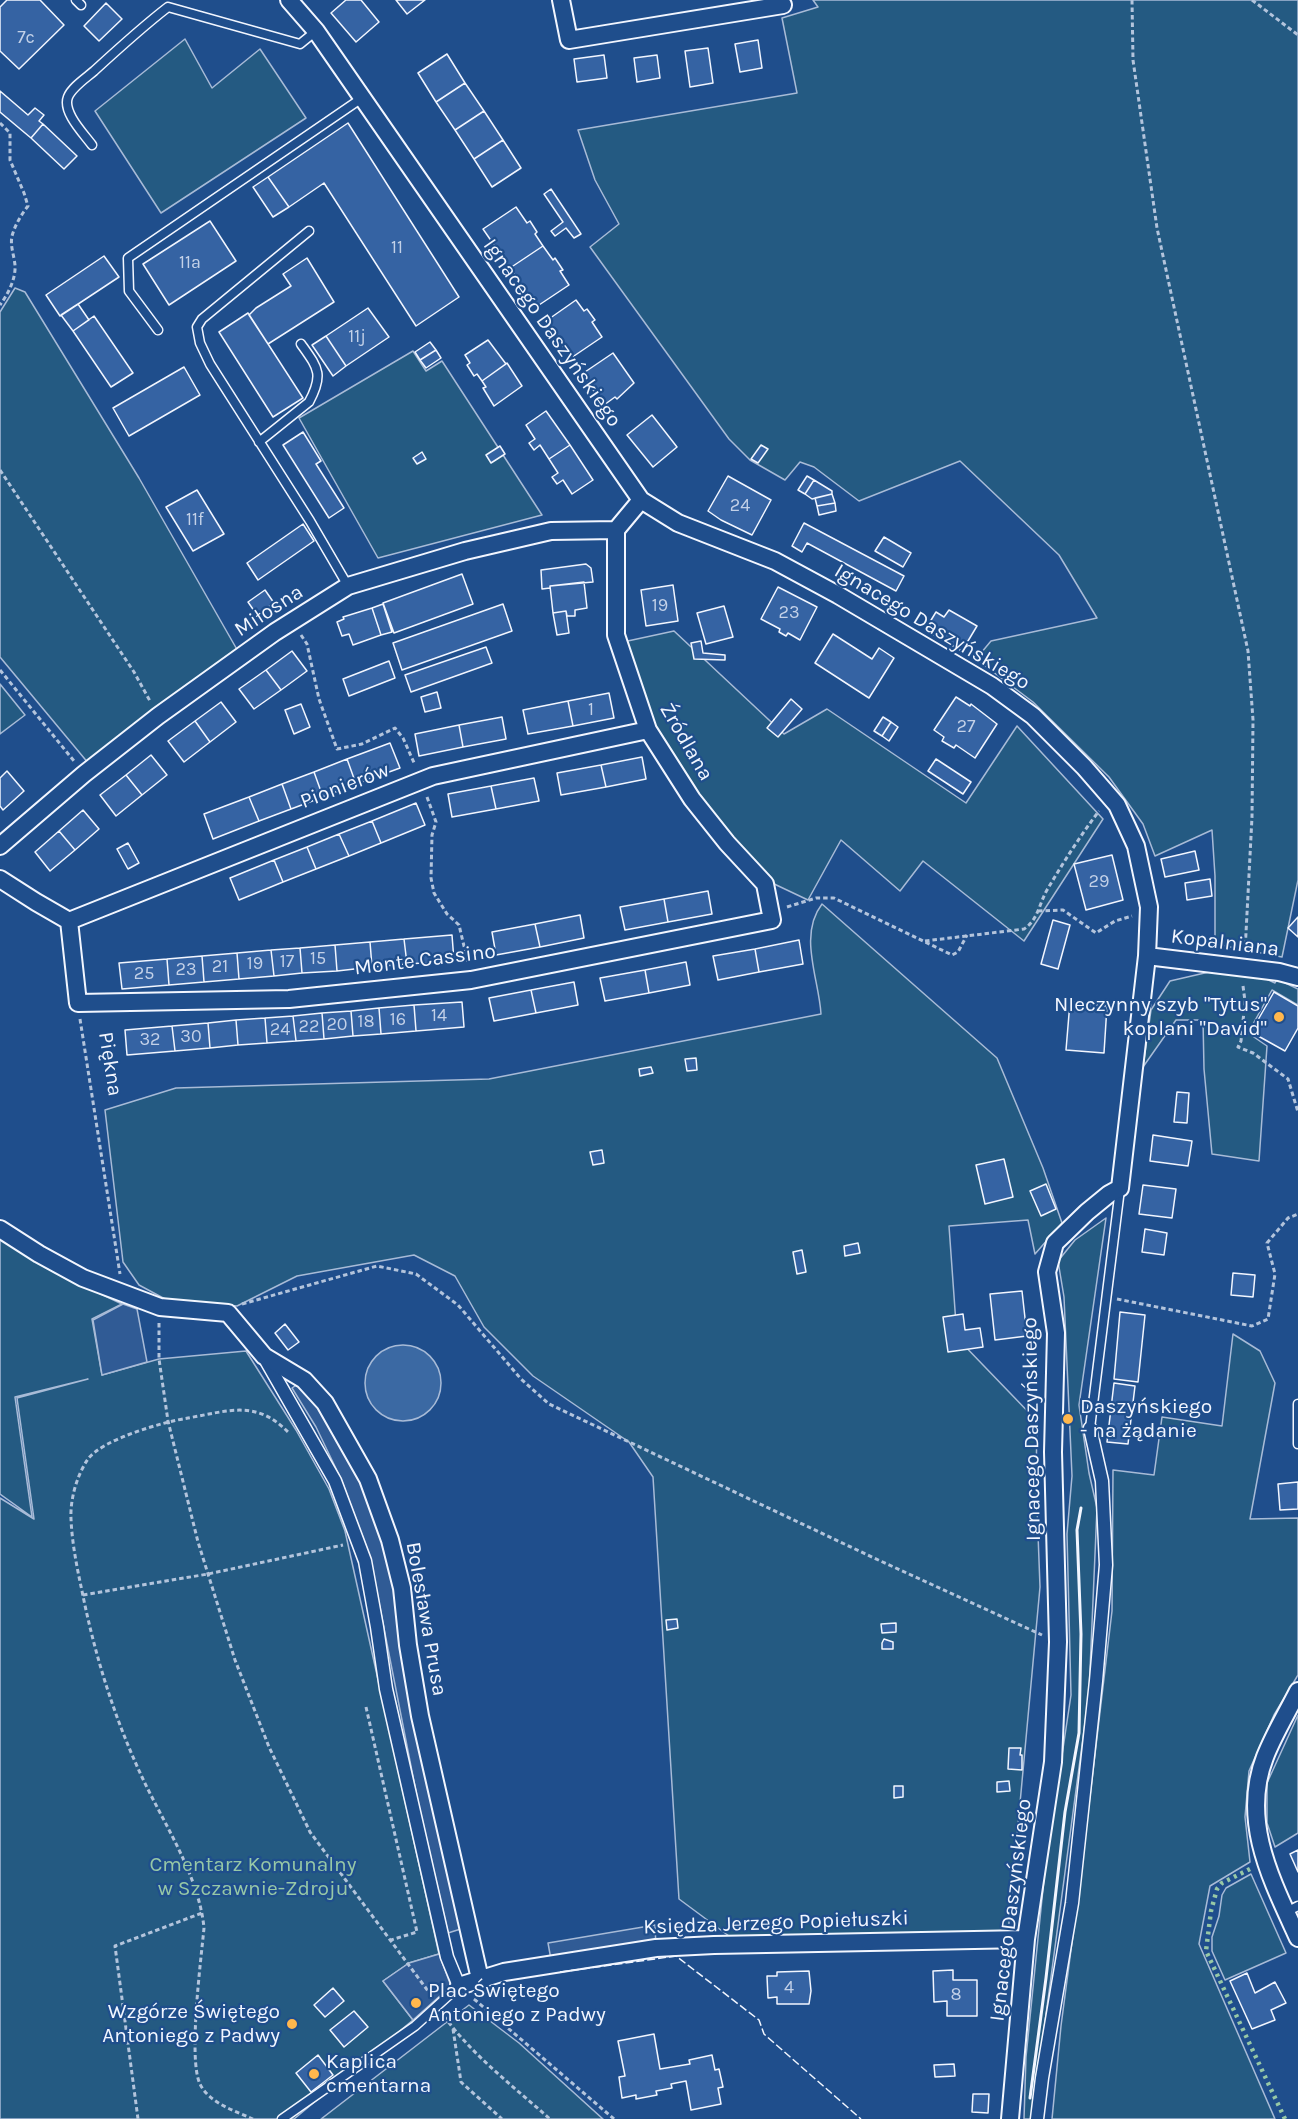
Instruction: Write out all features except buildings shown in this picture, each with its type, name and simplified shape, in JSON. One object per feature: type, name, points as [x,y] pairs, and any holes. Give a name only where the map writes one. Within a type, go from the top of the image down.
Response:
[{"type":"street","name":"Ignacego Daszyńskiego","points":[[289,0],[316,31],[641,501],[678,523],[775,561],[838,595],[992,686],[1033,716],[1084,767],[1117,805],[1136,846],[1149,911],[1147,956],[1120,1188],[1087,1212],[1055,1243],[1047,1272],[1056,1333],[1053,1452],[1058,1642],[1053,1762],[1026,1938],[1010,2119]]},
{"type":"street","points":[[561,0],[569,40],[783,5]]},
{"type":"street","points":[[616,531],[641,501]]},
{"type":"street","name":"Miłosna","points":[[0,846],[84,774],[158,716],[290,622],[348,586],[465,551],[551,531],[616,531]]},
{"type":"street","name":"Źródlana","points":[[616,531],[616,635],[648,730],[692,799],[765,884],[772,916]]},
{"type":"street","name":"Pionierów","points":[[69,921],[422,780],[444,773],[648,730]]},
{"type":"street","points":[[0,879],[69,921],[78,1003]]},
{"type":"street","name":"Monte Cassino","points":[[78,1003],[289,999],[471,980],[772,916]]},
{"type":"street","name":"Kopalniana","points":[[1147,956],[1279,972],[1298,977]]},
{"type":"street","points":[[0,1229],[83,1278],[160,1307],[228,1313]]},
{"type":"street","name":"Bolesława Prusa","points":[[228,1313],[264,1356],[304,1380],[325,1403],[368,1479],[390,1540],[402,1588],[408,1645],[420,1716],[480,1979]]},
{"type":"street","points":[[264,1356],[335,1481],[365,1561],[386,1689],[447,1957],[459,1986]]},
{"type":"street","points":[[1037,2119],[1072,1903],[1107,1565],[1102,1481],[1090,1428]]},
{"type":"street","points":[[1298,1691],[1265,1758],[1260,1772],[1257,1797],[1259,1843],[1292,1909],[1298,1938]]},
{"type":"street","name":"Księdza Jerzego Popiełuszki","points":[[459,1986],[504,1972],[626,1952],[714,1945],[1026,1938]]},
{"type":"lane","points":[[92,145],[74,123],[68,97],[146,24],[168,7],[300,44],[316,31]]},
{"type":"lane","points":[[158,330],[129,291],[128,258],[362,98]]},
{"type":"lane","points":[[309,231],[202,319],[197,327],[200,343],[210,364],[310,521],[348,586]]},
{"type":"lane","points":[[259,442],[309,402],[314,393],[319,380],[315,364],[301,344]]},
{"type":"lane","points":[[1090,1428],[1120,1188]]},
{"type":"lane","points":[[1298,1404],[1298,1444]]},
{"type":"lane","points":[[282,2119],[415,2026],[459,1986]]},
{"type":"path","points":[[1132,0],[1133,60],[1157,228],[1248,651],[1253,720],[1252,817],[1244,962]]},
{"type":"path","points":[[1252,0],[1298,35]]},
{"type":"path","points":[[0,123],[10,133],[10,160],[28,206],[19,219],[12,237],[11,252],[15,267],[8,294],[0,305]]},
{"type":"path","points":[[0,470],[134,672],[158,716]]},
{"type":"path","points":[[290,622],[308,644],[319,699],[338,749],[362,744],[395,728],[403,738],[422,780],[436,822],[432,835],[431,878],[434,892],[447,914],[459,925],[471,980]]},
{"type":"path","points":[[0,670],[84,774]]},
{"type":"path","points":[[925,941],[1024,929],[1034,922],[1046,892],[1102,806]]},
{"type":"path","points":[[772,916],[816,898],[834,898],[952,955],[958,952],[967,935]]},
{"type":"path","points":[[1038,911],[1063,910],[1096,933],[1115,921],[1149,911]]},
{"type":"path","points":[[1243,983],[1242,993],[1245,1001],[1241,1041],[1238,1047],[1253,1053],[1288,1079],[1298,1112]]},
{"type":"path","name":"Piękna","points":[[78,1003],[123,1293]]},
{"type":"path","points":[[1107,1297],[1252,1326],[1268,1319],[1275,1274],[1267,1243],[1288,1218],[1298,1214]]},
{"type":"path","points":[[228,1313],[237,1305],[377,1266],[416,1274],[459,1305],[520,1379],[549,1404],[874,1558],[1058,1642]]},
{"type":"path","points":[[160,1307],[159,1359],[168,1421],[198,1542],[235,1660],[269,1747],[310,1832],[437,2005]]},
{"type":"path","points":[[253,2119],[215,2101],[200,2085],[196,2068],[196,2033],[204,1928],[202,1913],[193,1884],[121,1730],[94,1650],[71,1518],[77,1480],[90,1457],[111,1442],[168,1421],[244,1409],[271,1417],[288,1432],[294,1441]]},
{"type":"path","points":[[83,1595],[208,1574],[358,1542]]},
{"type":"path","points":[[366,1707],[417,1932],[391,1940]]},
{"type":"path","points":[[138,2119],[115,1946],[202,1913]]},
{"type":"path","points":[[459,1986],[614,2119]]},
{"type":"path","points":[[502,2119],[461,2082],[453,2027],[491,2066],[549,2119]]},
{"type":"green space","points":[[813,0],[1298,0],[1298,880],[1282,957],[1215,944],[1212,830],[1155,856],[1143,824],[1109,777],[1033,702],[976,659],[991,641],[1097,618],[1059,555],[960,461],[859,501],[814,467],[800,462],[785,480],[750,460],[729,439],[590,247],[619,224],[595,180],[578,130],[797,93],[782,18],[818,7]]},
{"type":"green space","points":[[185,39],[212,88],[260,49],[306,118],[161,213],[95,111]]},
{"type":"green space","points":[[15,288],[25,292],[139,478],[239,653],[89,764],[0,657],[0,312]]},
{"type":"green space","points":[[413,351],[426,371],[442,361],[542,515],[378,558],[299,418]]},
{"type":"green space","points":[[674,631],[784,734],[827,709],[966,803],[1017,726],[1103,819],[1024,941],[923,861],[900,891],[841,840],[808,900],[770,882],[721,825],[660,747],[623,642]]},
{"type":"green space","points":[[0,684],[25,715],[0,734]]},
{"type":"green space","points":[[822,904],[997,1058],[1043,1168],[1062,1223],[1035,1254],[1028,1220],[949,1226],[957,1338],[1037,1421],[1036,1481],[1040,1587],[1008,1933],[733,1939],[679,1899],[653,1477],[629,1442],[533,1376],[484,1327],[455,1276],[414,1255],[297,1276],[237,1306],[165,1299],[139,1285],[123,1262],[105,1110],[176,1088],[489,1079],[821,1014],[812,958],[811,929]]},
{"type":"green space","points":[[1222,969],[1262,977],[1275,983],[1277,979],[1298,989],[1298,1005],[1272,990],[1248,1033],[1267,1046],[1259,1161],[1212,1154],[1204,1069],[1203,1020],[1176,1020],[1143,1067],[1151,1010],[1170,981]]},
{"type":"green space","points":[[1106,1218],[1079,1405],[1089,1473],[1097,1508],[1089,1693],[1032,2119],[1024,2119],[1026,2057],[1045,1869],[1071,1695],[1067,1534],[1072,1476],[1064,1297],[1058,1261],[1075,1240]]},
{"type":"green space","name":"Cmentarz Komunalny w Szczawnie-Zdroju","points":[[0,1239],[54,1272],[122,1304],[92,1319],[102,1375],[159,1359],[246,1351],[296,1430],[329,1489],[345,1531],[439,1954],[409,1963],[383,1981],[413,2020],[294,2119],[0,2119],[0,1498],[34,1519],[17,1398],[88,1379],[15,1397],[32,1517],[0,1494]]},
{"type":"green space","points":[[1233,1334],[1260,1351],[1275,1383],[1250,1519],[1298,1518],[1298,1675],[1274,1715],[1249,1771],[1245,1817],[1250,1862],[1210,1886],[1199,1944],[1275,2119],[1052,2119],[1061,2026],[1112,1611],[1113,1470],[1154,1475],[1162,1417],[1222,1426]]},
{"type":"green space","points":[[1298,1715],[1298,1833],[1275,1847],[1267,1823],[1267,1783]]},
{"type":"green space","points":[[1251,1874],[1286,1953],[1225,1980],[1212,1951],[1212,1937],[1219,1916],[1222,1895],[1226,1888]]},
{"type":"green space","points":[[469,2005],[519,2043],[603,2119],[321,2119]]},
{"type":"shaded area","points":[[123,1304],[137,1309],[147,1362],[102,1375],[93,1320]]},
{"type":"shaded area","points":[[403,1345],[418,1348],[430,1356],[438,1368],[441,1383],[438,1398],[430,1410],[418,1418],[403,1421],[388,1418],[376,1410],[368,1398],[365,1383],[368,1368],[376,1356],[388,1348]]},
{"type":"shaded area","points":[[304,1380],[325,1403],[390,1540],[467,1927],[448,1933],[418,1802],[370,1557],[341,1479],[316,1427],[292,1388]]},
{"type":"shaded area","points":[[655,1925],[656,1948],[552,1965],[548,1943]]},
{"type":"shaded area","name":"Plac Świętego Antoniego z Padwy","points":[[439,1954],[451,1986],[413,2020],[383,1981],[409,1963]]},
{"type":"hedge","points":[[1250,1869],[1222,1883],[1217,1889],[1211,1911],[1206,1951],[1285,2119]]},
{"type":"fence","points":[[560,1972],[676,1956],[759,2020],[764,2034],[861,2119]]},
{"type":"wall","points":[[1030,2098],[1065,1812],[1079,1733],[1081,1634],[1077,1530],[1081,1508]]},
{"type":"place","name":"NIeczynny szyb \"Tytus\" koplani \"David\"","points":[[1279,1017]]},
{"type":"place","name":"Daszyńskiego - na żądanie","points":[[1068,1419]]},
{"type":"place","name":"Plac Świętego Antoniego z Padwy","points":[[416,2003]]},
{"type":"place","name":"Wzgórze Świętego Antoniego z Padwy","points":[[292,2024]]},
{"type":"place","name":"Kaplica cmentarna","points":[[314,2074]]}]
